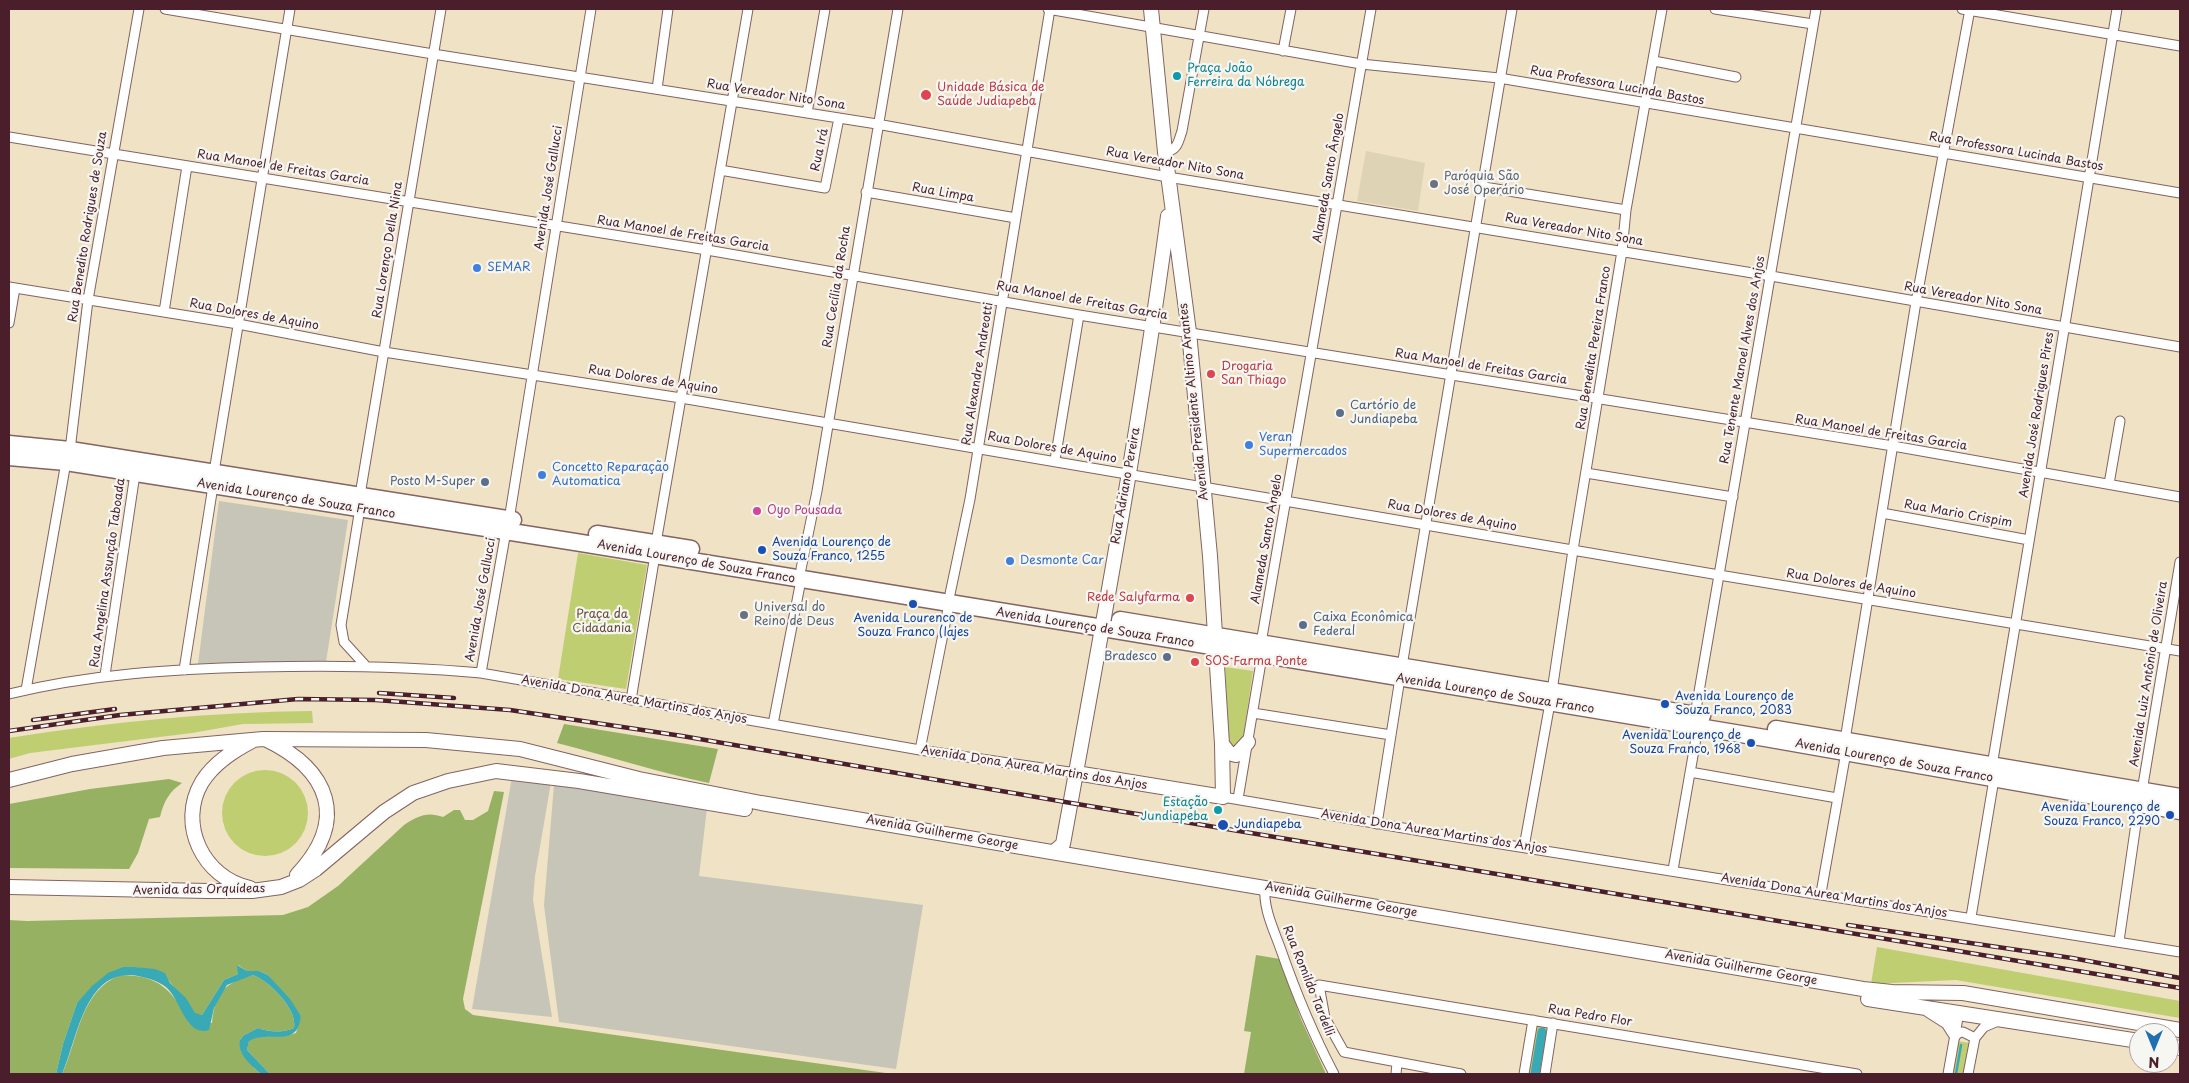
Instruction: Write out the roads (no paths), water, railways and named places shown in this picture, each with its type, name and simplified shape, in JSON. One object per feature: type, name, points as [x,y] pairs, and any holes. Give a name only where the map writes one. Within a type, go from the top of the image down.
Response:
[{"type":"highway","name":"Avenida Lourenço de Souza Franco","points":[[9,444],[68,456],[577,536],[801,575],[1104,623],[1845,746],[2140,797],[2180,811]]},
{"type":"highway","name":"Avenida Lourenço de Souza Franco","points":[[9,457],[68,456],[135,474],[214,479]]},
{"type":"highway","name":"Avenida Lourenço de Souza Franco","points":[[2140,797],[2180,797]]},
{"type":"main road","name":"Avenida Presidente Altino Arantes","points":[[1151,9],[1165,152],[1189,332],[1210,556],[1222,744],[1222,797]]},
{"type":"main road","name":"Rua Adriano Pereira","points":[[1062,850],[1104,623],[1153,326],[1171,198]]},
{"type":"main road","points":[[259,739],[231,754],[206,777],[195,799],[193,824],[199,848],[217,872],[244,887],[269,889]]},
{"type":"main road","points":[[9,780],[72,764],[163,748],[259,739],[289,753],[306,766],[319,784],[326,805],[326,827],[322,843],[313,857],[288,885]]},
{"type":"main road","name":"Avenida Guilherme George","points":[[259,739],[426,740],[506,747],[673,786],[1062,850],[1264,891],[1922,1007],[2129,1039]]},
{"type":"main road","points":[[1222,744],[1229,753],[1236,755],[1248,742]]},
{"type":"main road","name":"Avenida Guilherme George","points":[[506,771],[1264,891],[1863,989],[1892,992],[1956,992],[2180,1030]]},
{"type":"main road","name":"Avenida das Orquídeas","points":[[9,887],[208,891],[269,889],[288,885],[316,869],[384,812],[413,793],[468,776],[506,771]]},
{"type":"main road","name":"Avenida Dona Aurea Martins dos Anjos","points":[[1076,773],[1222,797]]},
{"type":"main road","points":[[1959,1012],[1960,1001],[1964,998],[2005,1000]]},
{"type":"main road","points":[[1922,1007],[1934,1012],[1948,1022],[1955,1033]]},
{"type":"street","name":"Rua Benedito Rodrigues de Souza","points":[[26,690],[68,456],[88,300],[112,153],[139,9]]},
{"type":"street","name":"Rua Vereador Nito Sona","points":[[165,9],[433,54],[877,124],[1168,177],[1338,203],[2180,347]]},
{"type":"street","points":[[184,670],[290,9]]},
{"type":"street","name":"Rua Lorenço Della Nina","points":[[365,665],[344,642],[341,625],[441,9]]},
{"type":"street","name":"Avenida José Gallucci","points":[[481,673],[533,373],[591,9]]},
{"type":"street","points":[[657,89],[668,9]]},
{"type":"street","points":[[631,700],[691,331],[707,250],[748,9]]},
{"type":"street","points":[[807,113],[825,9]]},
{"type":"street","name":"Rua Cecília da Rocha","points":[[773,724],[828,423],[877,124],[898,9]]},
{"type":"street","name":"Rua Professora Lucinda Bastos","points":[[1050,9],[1361,64],[1499,78],[2180,193]]},
{"type":"street","name":"Rua Alexandre Andreotti","points":[[920,750],[978,448],[1050,9]]},
{"type":"street","points":[[1165,152],[1172,151],[1176,147],[1182,131],[1204,9]]},
{"type":"street","points":[[1283,51],[1291,9]]},
{"type":"street","name":"Alameda Santo Ângelo","points":[[1312,351],[1371,9]]},
{"type":"street","points":[[1377,824],[1450,375],[1484,187],[1499,78],[1512,9]]},
{"type":"street","name":"Rua Benedita Pereira Franco","points":[[1524,848],[1551,697],[1622,251],[1626,210],[1662,9]]},
{"type":"street","points":[[1715,9],[1813,24]]},
{"type":"street","name":"Rua Tenente Manoel Alves dos Anjos","points":[[1673,870],[1690,772],[1719,575],[1816,9]]},
{"type":"street","points":[[1820,893],[1837,798],[1867,599],[1916,302],[1945,153],[1967,9],[2180,46]]},
{"type":"street","name":"Avenida José Rodrigues Pires","points":[[1971,917],[2015,624],[2117,9]]},
{"type":"street","points":[[1654,61],[1736,77]]},
{"type":"street","name":"Rua Irá","points":[[720,170],[825,188],[839,118]]},
{"type":"street","name":"Rua Manoel de Freitas Garcia","points":[[9,136],[707,250],[1002,300],[1079,315],[1312,351],[1745,424],[1893,446],[2180,497]]},
{"type":"street","points":[[164,312],[187,166]]},
{"type":"street","points":[[1484,187],[1626,210]]},
{"type":"street","name":"Rua Limpa","points":[[866,192],[1016,218]]},
{"type":"street","points":[[9,323],[12,287]]},
{"type":"street","name":"Rua Dolores de Aquino","points":[[12,287],[238,324],[384,352],[533,373],[1054,460],[1719,575],[2180,651]]},
{"type":"street","points":[[1054,460],[1079,315]]},
{"type":"street","name":"Alameda Santo Angelo","points":[[1238,800],[1312,351]]},
{"type":"street","points":[[2109,484],[2120,421]]},
{"type":"street","points":[[1586,473],[1733,497]]},
{"type":"street","name":"Rua Angelina Assunção Taboada","points":[[106,675],[135,474]]},
{"type":"street","name":"Rua Mario Crispim","points":[[1882,513],[2029,540]]},
{"type":"street","name":"Avenida Luiz Antônio de Oliveira","points":[[2119,941],[2140,797],[2180,562]]},
{"type":"street","name":"Avenida Dona Aurea Martins dos Anjos","points":[[9,694],[106,675],[184,670],[365,665],[481,673],[920,750],[1076,773]]},
{"type":"street","points":[[1253,713],[1391,736]]},
{"type":"street","points":[[1690,772],[1837,798]]},
{"type":"street","name":"Avenida Dona Aurea Martins dos Anjos","points":[[1222,797],[1524,848],[1820,893],[2180,952]]},
{"type":"street","name":"Rua Romildo Tardelli","points":[[1264,891],[1269,916],[1304,1010],[1334,1074]]},
{"type":"street","name":"Rua Pedro Flor","points":[[1397,1063],[1344,1052],[1325,1018],[1319,985],[1857,1074]]},
{"type":"street","points":[[1948,1074],[1959,1012]]},
{"type":"street","points":[[1968,1074],[1975,1038],[1984,1027],[2003,1019]]},
{"type":"street","points":[[1524,1074],[1533,1020]]},
{"type":"street","points":[[1545,1074],[1553,1023]]},
{"type":"street","points":[[1955,1033],[1964,1032],[1975,1038]]},
{"type":"street","points":[[1396,1074],[1397,1063],[1461,1074]]},
{"type":"water","points":[[237,965],[247,971],[259,971],[268,975],[290,999],[301,1016],[294,1033],[288,1036],[257,1038],[249,1041],[247,1050],[270,1074],[261,1074],[253,1067],[243,1055],[240,1040],[244,1035],[258,1028],[286,1031],[294,1028],[294,1021],[287,1004],[274,989],[260,978],[253,975],[227,985],[214,1008],[209,1030],[201,1031],[189,1023],[172,994],[164,985],[150,979],[131,975],[115,977],[102,985],[92,997],[78,1028],[62,1074],[56,1074],[63,1044],[77,1003],[92,986],[108,973],[123,967],[135,967],[155,969],[165,973],[170,983],[186,998],[195,1013],[202,1015],[224,980],[238,974]]},
{"type":"waterway","points":[[1535,1074],[1542,1032]]},
{"type":"waterway","points":[[1956,1074],[1961,1045]]},
{"type":"railway","points":[[379,693],[454,698]]},
{"type":"railway","points":[[9,731],[120,715],[298,699],[376,700],[510,710],[682,736],[1071,803],[2180,988]]},
{"type":"railway","points":[[33,720],[115,709]]},
{"type":"railway","points":[[1848,925],[2072,958],[2180,978]]},
{"type":"place","name":"Praça João Ferreira da Nóbrega","points":[[1177,76]]},
{"type":"place","name":"Unidade Básica de Saúde Judiapeba","points":[[926,95]]},
{"type":"place","name":"Paróquia São José Operário","points":[[1434,184]]},
{"type":"place","name":"SEMAR","points":[[477,268]]},
{"type":"place","name":"Drogaria San Thiago","points":[[1211,374]]},
{"type":"place","name":"Cartório de Jundiapeba","points":[[1340,413]]},
{"type":"place","name":"Veran Supermercados","points":[[1249,445]]},
{"type":"place","name":"Concetto Reparação Automatica","points":[[542,475]]},
{"type":"place","name":"Posto M-Super","points":[[485,482]]},
{"type":"place","name":"Oyo Pousada","points":[[757,511]]},
{"type":"place","name":"Avenida Lourenço de Souza Franco, 1255","points":[[762,550]]},
{"type":"place","name":"Desmonte Car","points":[[1010,561]]},
{"type":"place","name":"Rede Salyfarma","points":[[1190,598]]},
{"type":"place","name":"Avenida Lourenco de Souza Franco (lajes","points":[[913,604]]},
{"type":"place","name":"Universal do Reino de Deus","points":[[744,615]]},
{"type":"place","name":"Caixa Econômica Federal","points":[[1303,625]]},
{"type":"place","name":"Bradesco","points":[[1167,657]]},
{"type":"place","name":"SOS Farma Ponte","points":[[1195,662]]},
{"type":"place","name":"Avenida Lourenço de Souza Franco, 2083","points":[[1665,704]]},
{"type":"place","name":"Avenida Lourenço de Souza Franco, 1968","points":[[1751,743]]},
{"type":"place","name":"Estação Jundiapeba","points":[[1218,810]]},
{"type":"place","name":"Avenida Lourenço de Souza Franco, 2290","points":[[2170,815]]},
{"type":"place","name":"Jundiapeba","points":[[1223,825]]},
{"type":"park label","name":"Praça da Cidadania","points":[[602,622]]}]
